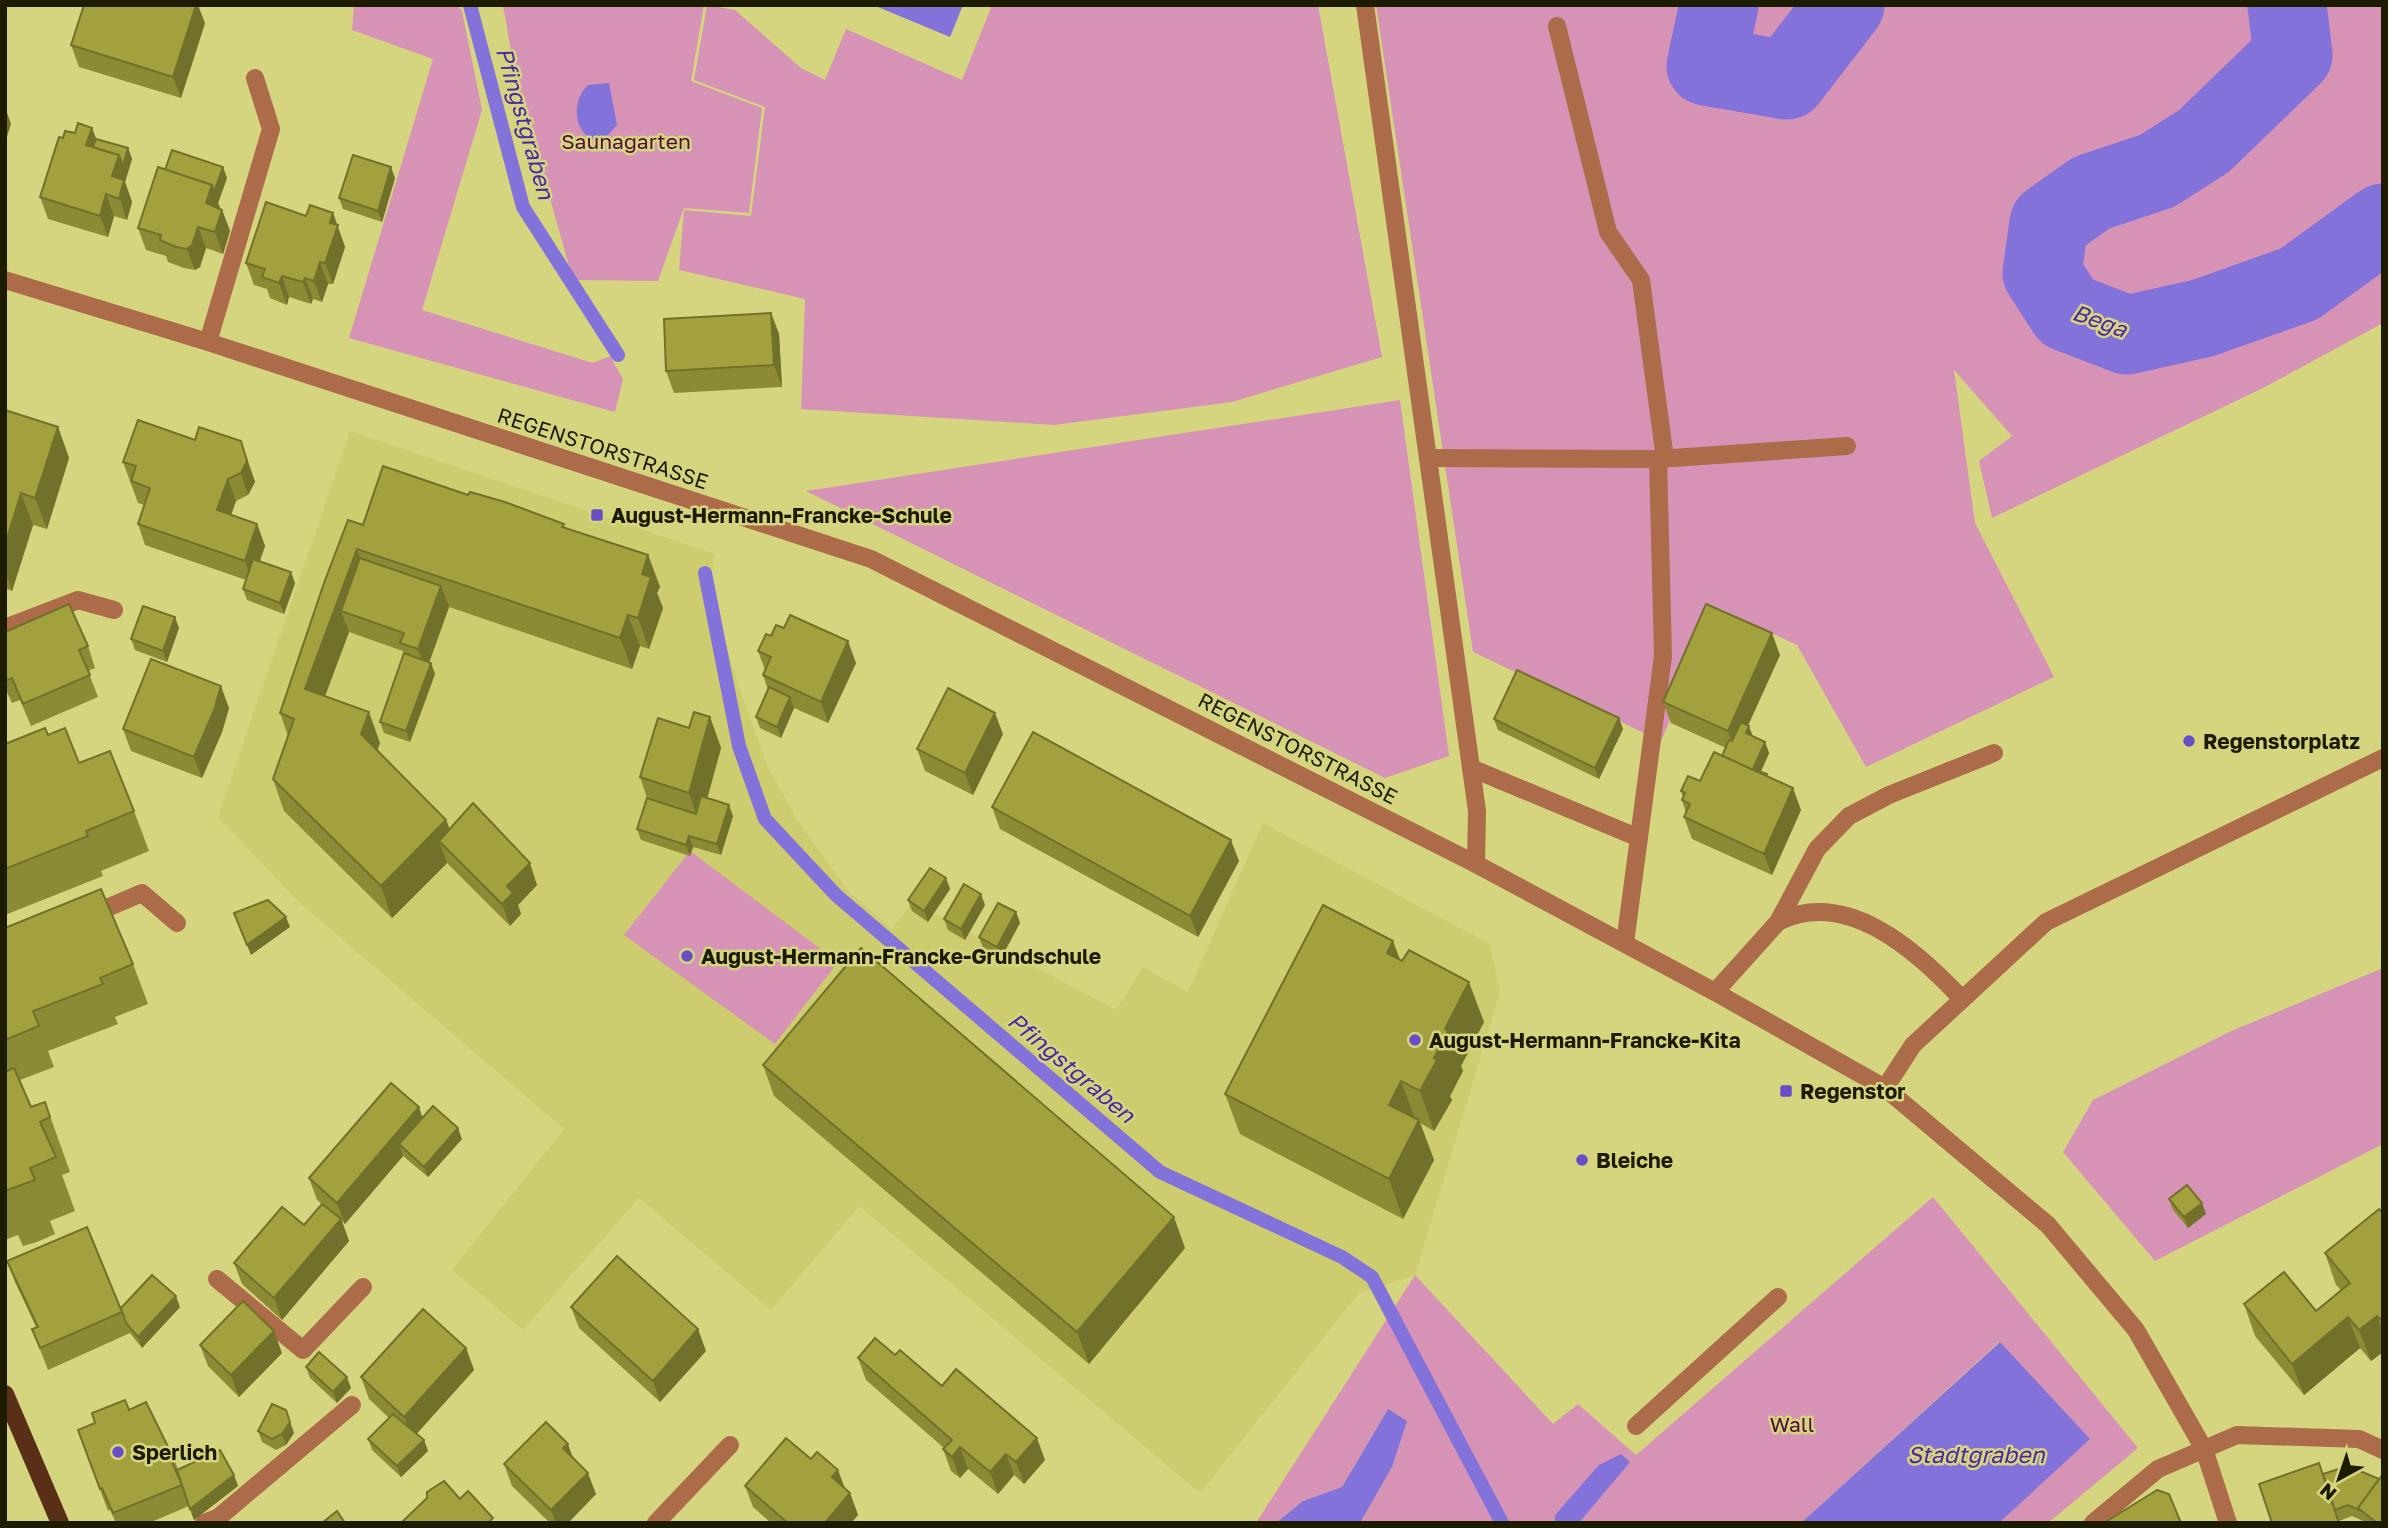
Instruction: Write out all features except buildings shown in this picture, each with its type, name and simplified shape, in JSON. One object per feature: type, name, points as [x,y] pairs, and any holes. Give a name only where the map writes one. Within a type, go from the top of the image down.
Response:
[{"type":"main road","points":[[5,1394],[60,1523]]},
{"type":"street","points":[[1365,5],[1477,811],[1476,864]]},
{"type":"street","points":[[1557,26],[1608,232],[1641,280],[1661,459],[1663,656],[1625,943]]},
{"type":"street","points":[[208,342],[271,129],[255,78]]},
{"type":"street","name":"REGENSTORSTRASSE","points":[[5,280],[208,342],[871,559],[1476,864],[1715,992],[1885,1088],[2048,1225],[2136,1330],[2204,1449],[2228,1523]]},
{"type":"street","points":[[1428,458],[1661,459],[1847,446]]},
{"type":"street","points":[[5,628],[78,600],[114,610]]},
{"type":"street","points":[[1715,992],[1746,961],[1778,922],[1817,849],[1849,816],[1889,795],[1994,753]]},
{"type":"street","points":[[1885,1088],[1906,1053],[2046,922],[2383,758]]},
{"type":"street","points":[[1471,768],[1639,838]]},
{"type":"street","points":[[67,925],[142,892],[177,923]]},
{"type":"street","points":[[1778,922],[1794,914],[1810,911],[1846,915],[1877,928],[1903,946],[1942,978],[1962,999]]},
{"type":"street","points":[[217,1279],[303,1350],[363,1287]]},
{"type":"street","points":[[1636,1426],[1778,1297]]},
{"type":"street","points":[[204,1523],[219,1517],[352,1405]]},
{"type":"street","points":[[2093,1523],[2158,1469],[2237,1435],[2359,1439],[2383,1450]]},
{"type":"street","points":[[656,1523],[730,1445]]},
{"type":"shaded area","name":"August-Hermann-Francke-Grundschule","points":[[350,431],[715,554],[709,589],[740,690],[768,767],[796,818],[849,892],[892,929],[912,902],[1116,1010],[1143,967],[1188,992],[1263,823],[1490,944],[1500,992],[1415,1275],[1359,1293],[1200,1493],[859,1206],[771,1310],[639,1198],[523,1330],[452,1270],[564,1129],[300,903],[218,817]]},
{"type":"green space","points":[[354,5],[457,5],[462,11],[482,110],[422,310],[593,363],[610,356],[623,379],[615,412],[349,338],[433,59],[352,30]]},
{"type":"green space","name":"Saunagarten","points":[[503,5],[704,5],[691,81],[762,108],[749,213],[684,208],[658,281],[573,280],[515,74]]},
{"type":"green space","points":[[707,5],[735,10],[801,68],[825,80],[846,29],[962,80],[992,5],[1318,5],[1382,357],[1232,402],[1054,425],[801,409],[805,299],[679,270],[684,210],[751,216],[765,107],[694,80]]},
{"type":"green space","points":[[1376,5],[2383,5],[2383,323],[2263,388],[1992,518],[1979,461],[2012,436],[1954,370],[1975,523],[2054,677],[1866,767],[1797,645],[1718,608],[1661,741],[1473,652]]},
{"type":"green space","points":[[1400,400],[1449,756],[1385,778],[806,491]]},
{"type":"green space","points":[[690,851],[838,962],[775,1044],[624,935]]},
{"type":"green space","points":[[2383,968],[2383,1144],[2155,1261],[2063,1152],[2093,1100],[2229,1032]]},
{"type":"green space","name":"Wall","points":[[1933,1197],[2138,1448],[2048,1523],[1999,1523],[2089,1439],[1999,1342],[1801,1523],[1579,1523],[1629,1462],[1621,1454],[1555,1514],[1555,1523],[1360,1523],[1392,1467],[1388,1409],[1342,1487],[1303,1501],[1276,1523],[1256,1523],[1415,1275],[1553,1424],[1578,1404],[1636,1455]]},
{"type":"water","points":[[873,5],[963,5],[950,37]]},
{"type":"water","points":[[609,83],[617,125],[602,142],[585,134],[580,127],[577,119],[578,101],[588,85]]},
{"type":"water","name":"Stadtgraben","points":[[2000,1342],[2090,1439],[1999,1523],[1801,1523]]},
{"type":"water","points":[[1388,1409],[1407,1421],[1392,1467],[1360,1523],[1276,1523],[1303,1501],[1342,1487]]},
{"type":"water","points":[[1621,1454],[1630,1462],[1579,1523],[1555,1523],[1555,1515],[1599,1465]]},
{"type":"waterway","name":"Pfingstgraben","points":[[470,5],[523,207],[618,355]]},
{"type":"waterway","name":"Bega","points":[[1719,5],[1706,66],[1787,80],[1845,5]]},
{"type":"waterway","name":"Bega","points":[[2287,5],[2293,55],[2204,141],[2157,171],[2091,193],[2049,223],[2042,273],[2067,312],[2127,335],[2203,318],[2299,284],[2383,223]]},
{"type":"waterway","name":"Pfingstgraben","points":[[705,573],[739,746],[765,819],[836,895],[1160,1172],[1342,1257],[1372,1277],[1502,1523]]},
{"type":"place","name":"August-Hermann-Francke-Schule","points":[[597,515]]},
{"type":"place","name":"Regenstorplatz","points":[[2189,741]]},
{"type":"place","name":"August-Hermann-Francke-Grundschule","points":[[687,956]]},
{"type":"place","name":"August-Hermann-Francke-Kita","points":[[1415,1040]]},
{"type":"place","name":"Regenstor","points":[[1786,1091]]},
{"type":"place","name":"Bleiche","points":[[1582,1160]]},
{"type":"place","name":"Sperlich","points":[[118,1452]]}]
